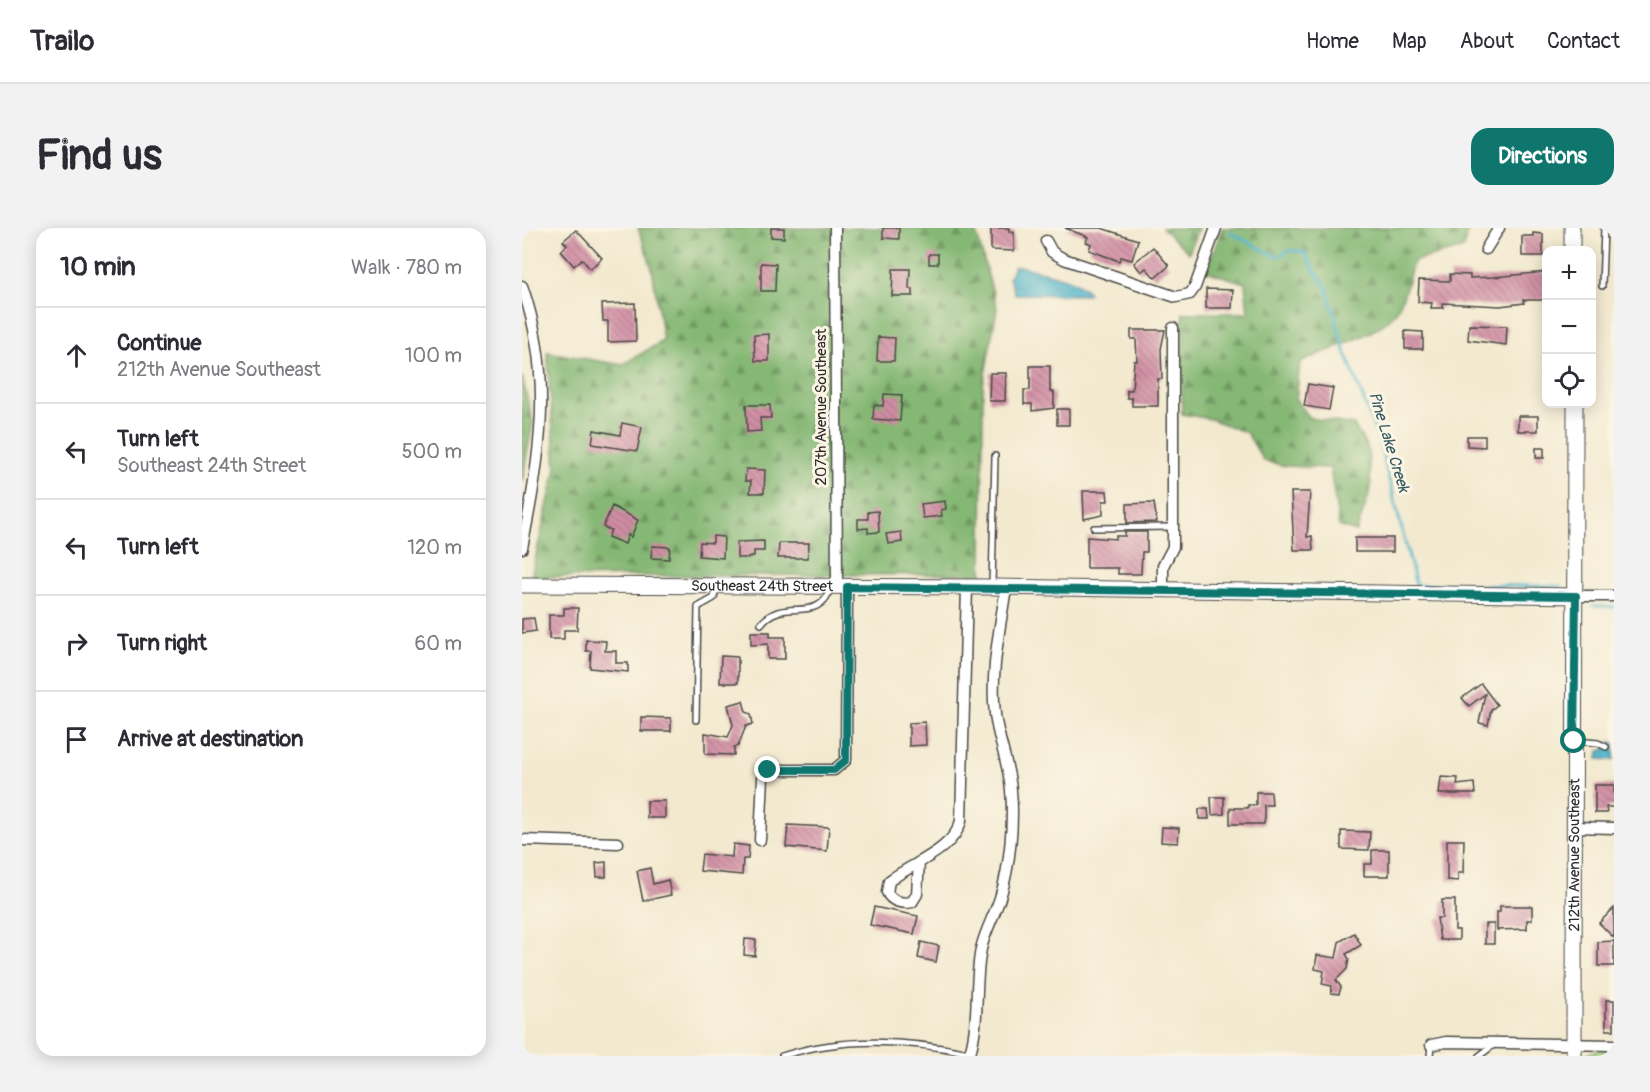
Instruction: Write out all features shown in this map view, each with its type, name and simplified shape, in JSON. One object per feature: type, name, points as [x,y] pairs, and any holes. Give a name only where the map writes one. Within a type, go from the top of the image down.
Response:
[{"type":"street","name":"207th Avenue Southeast","points":[[760,840],[762,777],[768,770],[834,770],[846,760],[838,587],[835,228]]},
{"type":"street","points":[[1046,241],[1053,252],[1064,259],[1176,297],[1190,294],[1196,287],[1216,228]]},
{"type":"street","points":[[1486,249],[1499,228]]},
{"type":"street","points":[[1572,228],[1572,246]]},
{"type":"street","points":[[522,286],[537,352],[542,413],[538,467],[522,548]]},
{"type":"street","points":[[1163,589],[1163,566],[1173,547],[1173,328]]},
{"type":"street","name":"212th Avenue Southeast","points":[[1574,1050],[1575,408]]},
{"type":"street","name":"Southeast 24th Street","points":[[522,585],[999,587],[1614,596]]},
{"type":"street","points":[[919,862],[958,832],[961,821],[967,587]]},
{"type":"street","points":[[970,1054],[977,1029],[977,976],[981,951],[986,929],[1001,895],[1011,819],[1011,790],[994,702],[999,587]]},
{"type":"street","points":[[1574,827],[1614,828]]},
{"type":"street","points":[[522,840],[618,843]]},
{"type":"street","points":[[1430,1050],[1446,1042],[1497,1043],[1574,1050],[1614,1045]]},
{"type":"lane","points":[[1602,286],[1604,228]]},
{"type":"lane","points":[[995,456],[999,587]]},
{"type":"lane","points":[[1094,528],[1173,527]]},
{"type":"lane","points":[[696,720],[698,607],[714,598],[716,585]]},
{"type":"lane","points":[[761,624],[769,614],[778,611],[820,607],[838,587]]},
{"type":"lane","points":[[1574,741],[1598,743],[1605,747]]},
{"type":"lane","points":[[782,1056],[806,1048],[840,1043],[922,1043],[970,1054]]},
{"type":"lane","points":[[1479,1056],[1497,1043]]},
{"type":"green space","points":[[638,228],[975,228],[997,308],[983,385],[982,574],[531,577],[556,468],[547,352],[622,365],[663,341],[652,268]]},
{"type":"green space","points":[[1162,228],[1198,228],[1189,253]]},
{"type":"green space","points":[[1222,228],[1473,228],[1466,234],[1464,248],[1414,261],[1401,302],[1395,313],[1377,329],[1300,363],[1296,400],[1310,418],[1354,425],[1368,449],[1371,489],[1356,532],[1339,526],[1330,468],[1286,466],[1264,461],[1247,433],[1211,419],[1182,414],[1183,313],[1248,313],[1245,283],[1206,271]]},
{"type":"green space","points":[[522,376],[533,422],[522,482]]},
{"type":"green space","points":[[1596,1050],[1614,1051],[1614,1056],[1585,1056]]},
{"type":"water","points":[[1019,266],[1075,282],[1089,293],[1086,295],[1015,294],[1009,278],[1014,267]]},
{"type":"water","points":[[1614,742],[1614,760],[1598,759],[1599,751],[1604,750],[1607,743]]},
{"type":"building","points":[[771,228],[784,228],[784,238],[771,237]]},
{"type":"building","points":[[883,228],[899,228],[899,239],[883,238]]},
{"type":"building","points":[[991,228],[1009,228],[1009,232],[1014,232],[1014,251],[991,250]]},
{"type":"building","points":[[1065,228],[1101,228],[1138,240],[1132,260],[1121,257],[1119,261],[1089,250],[1091,244],[1086,242],[1088,237]]},
{"type":"building","points":[[576,230],[602,258],[590,269],[582,259],[574,266],[561,251],[567,245],[563,241]]},
{"type":"building","points":[[1533,233],[1543,234],[1542,256],[1522,256],[1522,236],[1533,236]]},
{"type":"building","points":[[1153,247],[1169,266],[1155,278],[1146,268],[1141,272],[1134,263]]},
{"type":"building","points":[[929,254],[938,254],[938,264],[929,264]]},
{"type":"building","points":[[761,263],[776,264],[775,291],[761,291]]},
{"type":"building","points":[[893,269],[910,269],[909,289],[913,289],[913,296],[892,296]]},
{"type":"building","points":[[1542,272],[1542,300],[1523,300],[1524,303],[1500,306],[1443,303],[1443,308],[1431,308],[1432,303],[1418,302],[1419,280],[1450,281],[1450,274],[1470,275],[1470,278]]},
{"type":"building","points":[[1206,289],[1233,290],[1232,308],[1206,308]]},
{"type":"building","points":[[635,303],[636,341],[608,342],[608,321],[603,321],[602,304]]},
{"type":"building","points":[[1469,325],[1507,326],[1506,345],[1468,340]]},
{"type":"building","points":[[1131,330],[1165,330],[1161,349],[1162,379],[1158,379],[1158,406],[1132,406],[1132,398],[1127,398],[1127,390],[1132,390],[1134,361],[1137,361],[1136,339],[1131,339]]},
{"type":"building","points":[[1405,331],[1423,332],[1423,349],[1405,349]]},
{"type":"building","points":[[769,334],[769,361],[755,361],[754,335]]},
{"type":"building","points":[[878,337],[895,338],[894,361],[877,361]]},
{"type":"building","points":[[1030,366],[1050,366],[1050,392],[1054,392],[1054,408],[1032,411],[1032,404],[1024,404],[1024,390],[1030,390]]},
{"type":"building","points":[[990,373],[1006,373],[1005,401],[989,401]]},
{"type":"building","points":[[1308,384],[1333,388],[1329,410],[1304,406]]},
{"type":"building","points":[[884,394],[902,395],[900,421],[873,419],[874,405],[883,406]]},
{"type":"building","points":[[746,405],[770,405],[771,418],[760,418],[761,431],[747,432]]},
{"type":"building","points":[[1057,409],[1069,409],[1069,425],[1057,425]]},
{"type":"building","points":[[1518,416],[1538,416],[1538,431],[1518,431]]},
{"type":"building","points":[[622,423],[642,427],[637,451],[592,444],[594,430],[620,435]]},
{"type":"building","points":[[1467,436],[1485,436],[1485,447],[1467,446]]},
{"type":"building","points":[[1536,448],[1544,448],[1544,458],[1536,458]]},
{"type":"building","points":[[746,469],[765,470],[764,493],[750,493],[751,481],[745,481]]},
{"type":"building","points":[[1083,491],[1107,491],[1108,501],[1103,501],[1103,515],[1084,519]]},
{"type":"building","points":[[1291,492],[1310,492],[1307,537],[1312,536],[1313,550],[1294,550]]},
{"type":"building","points":[[945,501],[946,509],[941,510],[942,516],[923,518],[921,504]]},
{"type":"building","points":[[1154,503],[1157,522],[1127,523],[1127,504]]},
{"type":"building","points":[[612,506],[638,520],[631,537],[628,535],[625,544],[608,537],[611,530],[603,527]]},
{"type":"building","points":[[878,511],[879,532],[868,533],[868,528],[858,529],[858,519],[868,519],[868,512]]},
{"type":"building","points":[[901,532],[902,542],[888,544],[886,534]]},
{"type":"building","points":[[1125,532],[1147,532],[1147,552],[1142,552],[1141,574],[1118,574],[1118,568],[1087,568],[1087,537],[1116,539],[1116,536],[1125,536]]},
{"type":"building","points":[[713,536],[724,537],[723,558],[699,556],[700,542],[713,543]]},
{"type":"building","points":[[1355,538],[1393,538],[1393,552],[1355,552]]},
{"type":"building","points":[[764,541],[764,551],[754,551],[754,556],[748,558],[737,558],[737,542]]},
{"type":"building","points":[[779,543],[809,543],[808,558],[778,558]]},
{"type":"building","points":[[652,546],[670,547],[669,559],[651,558]]},
{"type":"building","points":[[564,608],[578,608],[577,630],[564,630],[564,639],[549,639],[549,615],[564,615]]},
{"type":"building","points":[[534,618],[536,631],[522,633],[522,619]]},
{"type":"building","points":[[751,632],[770,632],[770,637],[785,637],[785,659],[768,659],[768,644],[751,645]]},
{"type":"building","points":[[586,640],[606,641],[605,651],[616,651],[616,663],[628,663],[628,672],[590,668],[591,651],[586,651]]},
{"type":"building","points":[[721,656],[738,657],[738,683],[720,683]]},
{"type":"building","points":[[1481,684],[1497,705],[1491,710],[1488,725],[1479,723],[1485,694],[1469,706],[1462,698]]},
{"type":"building","points":[[743,701],[746,712],[751,714],[753,724],[746,726],[738,746],[734,747],[734,755],[705,754],[705,733],[728,737],[733,725],[728,705]]},
{"type":"building","points":[[641,717],[671,718],[671,731],[641,731]]},
{"type":"building","points":[[925,722],[926,745],[909,746],[909,723]]},
{"type":"building","points":[[1441,777],[1458,778],[1457,785],[1474,783],[1475,794],[1439,794]]},
{"type":"building","points":[[1595,785],[1614,785],[1614,807],[1606,807],[1607,813],[1595,813]]},
{"type":"building","points":[[1256,792],[1271,792],[1272,805],[1264,805],[1264,824],[1230,824],[1230,808],[1248,808],[1248,805],[1256,805]]},
{"type":"building","points":[[1211,797],[1224,797],[1224,814],[1212,815]]},
{"type":"building","points":[[647,801],[665,801],[665,818],[647,818]]},
{"type":"building","points":[[1199,809],[1208,809],[1209,819],[1199,819]]},
{"type":"building","points":[[788,825],[829,827],[827,851],[786,847]]},
{"type":"building","points":[[1162,827],[1179,828],[1178,843],[1161,842]]},
{"type":"building","points":[[1341,831],[1370,832],[1369,850],[1341,849]]},
{"type":"building","points":[[1447,840],[1464,840],[1463,873],[1458,873],[1458,881],[1447,880]]},
{"type":"building","points":[[733,844],[749,846],[748,859],[743,859],[742,875],[700,871],[702,854],[732,857]]},
{"type":"building","points":[[1372,850],[1389,850],[1389,876],[1364,876],[1364,864],[1372,864]]},
{"type":"building","points":[[606,862],[606,877],[597,877],[596,863]]},
{"type":"building","points":[[650,868],[653,884],[668,880],[671,895],[643,901],[637,871]]},
{"type":"building","points":[[1442,900],[1455,900],[1455,930],[1459,930],[1459,940],[1440,940],[1437,918],[1442,918]]},
{"type":"building","points":[[1500,906],[1532,906],[1532,920],[1527,920],[1527,929],[1497,930],[1497,912],[1500,912]]},
{"type":"building","points":[[874,907],[918,916],[914,934],[870,925]]},
{"type":"building","points":[[1614,908],[1614,938],[1599,923]]},
{"type":"building","points":[[1485,924],[1494,924],[1494,944],[1485,944]]},
{"type":"building","points":[[1354,933],[1361,945],[1346,954],[1349,959],[1347,969],[1336,980],[1341,987],[1339,994],[1331,993],[1332,986],[1322,984],[1324,971],[1315,969],[1317,955],[1336,958],[1339,942]]},
{"type":"building","points":[[745,939],[756,940],[755,956],[744,955]]},
{"type":"building","points":[[1614,941],[1614,966],[1598,966],[1598,942]]},
{"type":"building","points":[[921,942],[939,946],[936,962],[918,958]]},
{"type":"building","points":[[1606,1000],[1614,1000],[1614,1030],[1606,1030]]},
{"type":"waterway","name":"Pine Lake Creek","points":[[1231,233],[1277,257],[1291,250],[1305,253],[1326,286],[1345,351],[1380,443],[1416,585],[1561,586]]},
{"type":"waterway","name":"Pine Lake Creek","points":[[1593,606],[1614,607]]},
{"type":"route","points":[[768,770],[834,770],[846,760],[847,587],[1442,592],[1576,596],[1574,741]]}]
